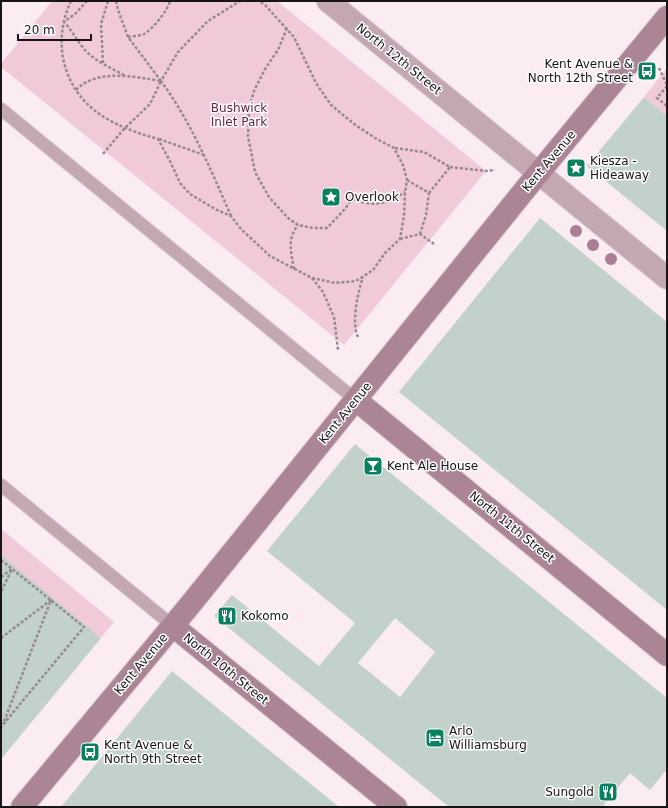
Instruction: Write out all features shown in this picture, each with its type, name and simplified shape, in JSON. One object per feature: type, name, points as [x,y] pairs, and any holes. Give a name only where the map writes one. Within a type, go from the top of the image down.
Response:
[{"type":"main road","name":"Kent Avenue","points":[[22,807],[173,626],[667,17]]},
{"type":"main road","name":"North 11th Street","points":[[356,400],[667,655]]},
{"type":"main road","name":"North 10th Street","points":[[173,626],[396,807]]},
{"type":"street","name":"North 12th Street","points":[[328,1],[539,173]]},
{"type":"street","points":[[539,173],[667,278]]},
{"type":"lane","points":[[1,109],[356,400]]},
{"type":"lane","name":"North 10th Street","points":[[1,485],[173,626]]},
{"type":"path","points":[[72,1],[66,12],[62,34],[62,51],[69,78],[84,101],[92,109],[109,120],[136,133],[204,155]]},
{"type":"path","points":[[64,22],[76,14],[87,1]]},
{"type":"path","points":[[103,63],[101,24],[108,1]]},
{"type":"path","points":[[116,1],[128,37],[171,95],[204,155],[231,216],[241,229],[270,256],[312,278],[335,283],[356,280],[374,270],[385,253],[400,239],[420,234],[434,244]]},
{"type":"path","points":[[128,37],[144,34],[156,23],[169,5],[170,1]]},
{"type":"path","points":[[102,155],[125,128],[150,104],[161,81],[178,52],[208,21],[240,1]]},
{"type":"path","points":[[259,1],[294,36],[316,83],[331,105],[354,124],[375,138],[394,148],[424,152],[450,168],[486,171],[496,170]]},
{"type":"path","points":[[64,22],[71,29],[85,51],[125,76]]},
{"type":"path","points":[[287,28],[278,50],[264,69],[254,91],[249,108],[248,136],[255,172],[270,197],[288,218],[298,225],[313,228],[327,228],[345,209],[351,200],[359,199],[364,203],[377,205],[392,200],[404,192]]},
{"type":"path","points":[[659,68],[667,86],[657,98],[667,106]]},
{"type":"path","points":[[76,90],[81,85],[92,80],[109,76],[125,76],[161,81]]},
{"type":"path","points":[[158,139],[180,183],[190,194],[205,204],[231,216]]},
{"type":"path","points":[[394,148],[403,165],[407,180],[404,192],[404,216],[400,239]]},
{"type":"path","points":[[420,234],[426,215],[429,193],[450,168]]},
{"type":"path","points":[[407,180],[429,193]]},
{"type":"path","points":[[294,269],[290,250],[292,232],[298,225]]},
{"type":"path","points":[[358,337],[355,331],[357,295],[363,276]]},
{"type":"path","points":[[312,278],[323,292],[334,317],[338,350]]},
{"type":"path","points":[[1,560],[84,627],[1,727]]},
{"type":"path","points":[[1,577],[12,569]]},
{"type":"path","points":[[1,592],[12,569]]},
{"type":"path","points":[[1,638],[51,600]]},
{"type":"path","points":[[1,727],[51,600]]},
{"type":"green space","name":"Bushwick Inlet Park","points":[[52,1],[277,1],[486,171],[344,345],[1,67],[1,64]]},
{"type":"green space","points":[[667,68],[667,116],[644,97]]},
{"type":"green space","points":[[1,529],[114,622],[1,759]]},
{"type":"building","points":[[644,97],[667,116],[667,231],[587,166]]},
{"type":"building","points":[[540,218],[667,322],[667,610],[399,392]]},
{"type":"building","points":[[355,444],[667,698],[667,769],[650,790],[630,773],[602,807],[449,807],[214,616],[232,595],[319,666],[355,623],[267,551]],"holes":[[[395,618],[435,652],[400,697],[358,663]]]},
{"type":"building","points":[[1,555],[101,638],[1,759]]},
{"type":"building","points":[[172,671],[339,807],[61,807]]},
{"type":"place","name":"Kent Avenue & North 12th Street","points":[[647,71]]},
{"type":"place","name":"Kiesza - Hideaway","points":[[576,168]]},
{"type":"place","name":"Overlook","points":[[331,197]]},
{"type":"place","name":"Kent Ale House","points":[[373,466]]},
{"type":"place","name":"Kokomo","points":[[227,616]]},
{"type":"place","name":"Arlo Williamsburg","points":[[435,738]]},
{"type":"place","name":"Kent Avenue & North 9th Street","points":[[90,752]]},
{"type":"place","name":"Sungold","points":[[608,792]]}]
